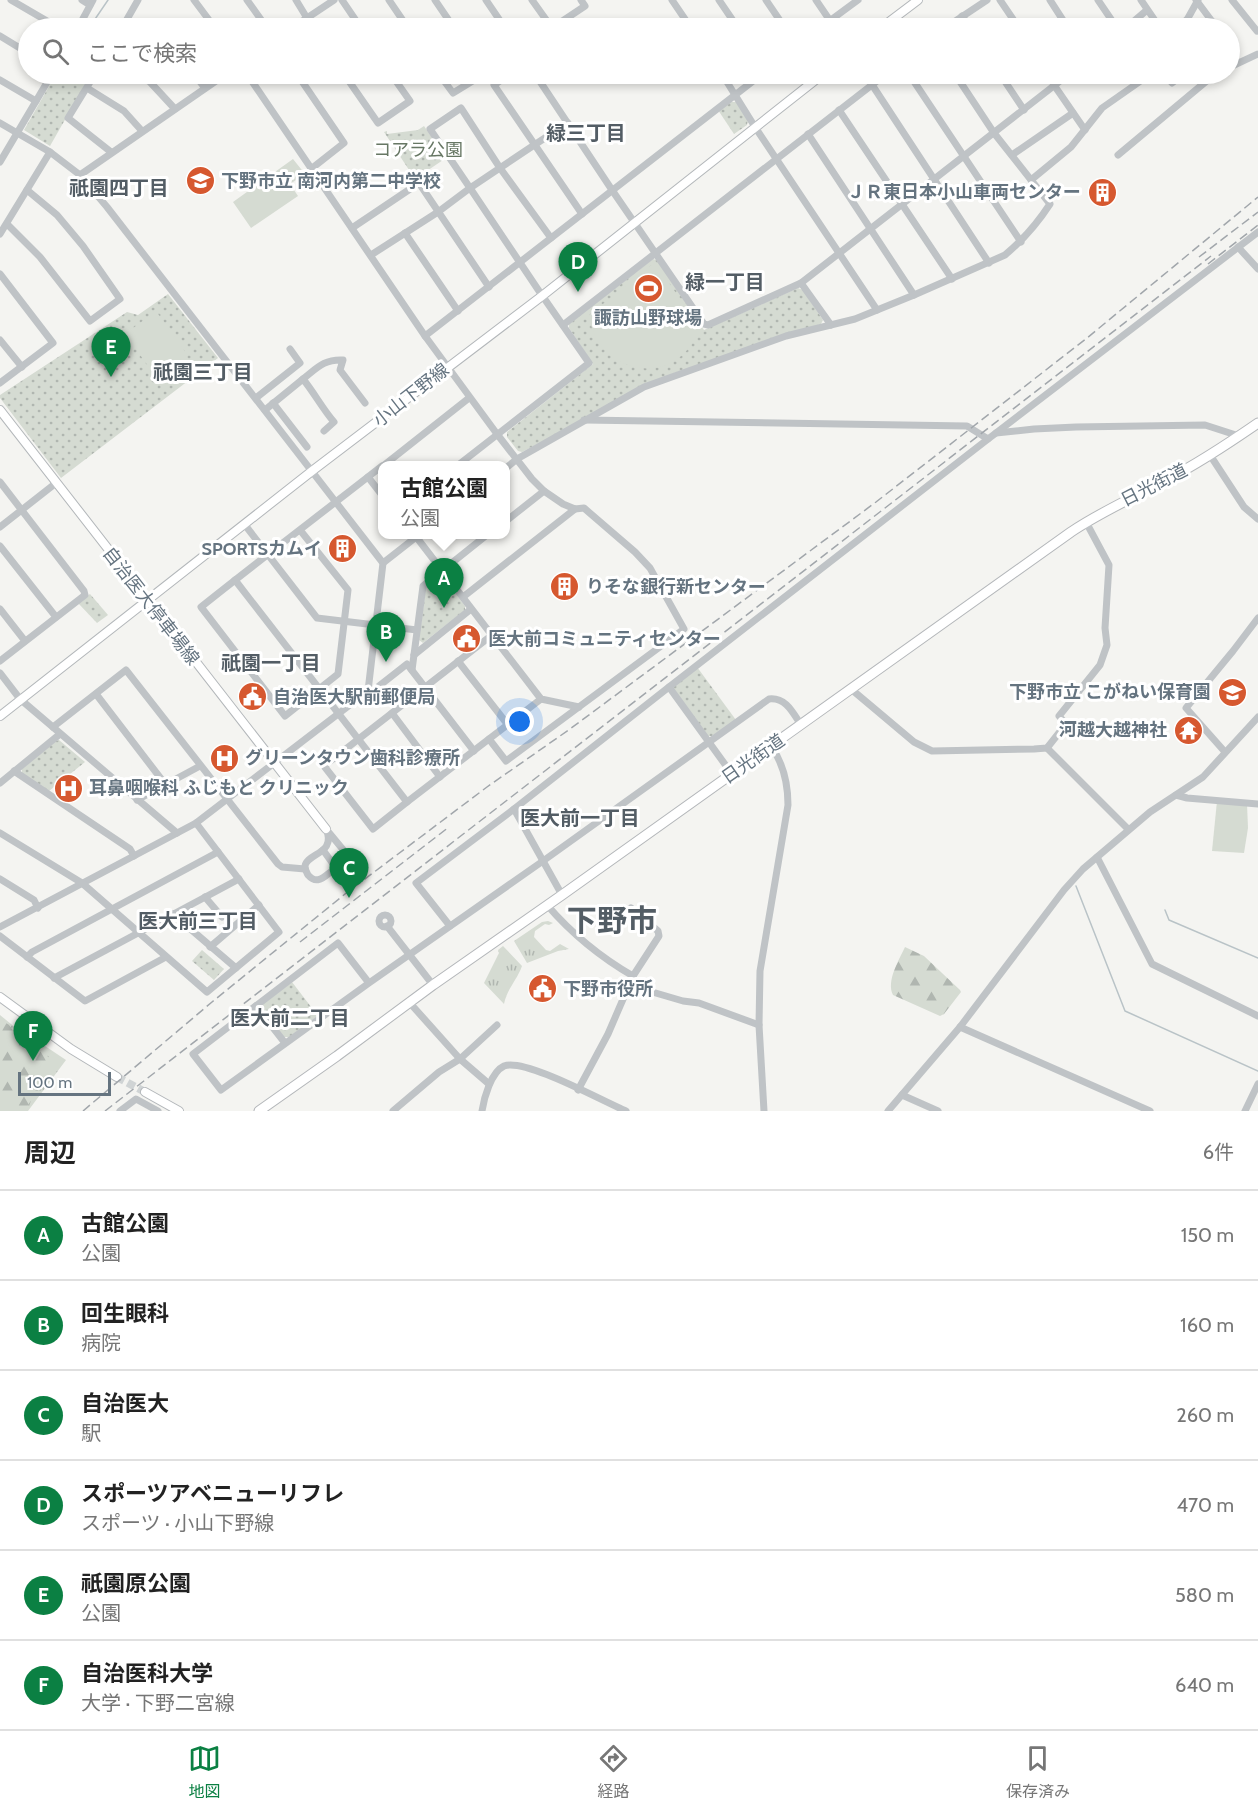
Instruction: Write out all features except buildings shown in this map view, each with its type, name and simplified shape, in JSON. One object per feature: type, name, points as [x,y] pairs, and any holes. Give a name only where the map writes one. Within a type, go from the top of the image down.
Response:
[{"type":"highway","name":"日光街道","points":[[259,1111],[1086,522],[1210,455],[1258,423]]},
{"type":"main road","points":[[894,18],[918,0]]},
{"type":"main road","name":"小山下野線","points":[[0,716],[312,471],[542,296],[810,84]]},
{"type":"main road","name":"自治医大停車場線","points":[[0,411],[326,829]]},
{"type":"main road","points":[[0,997],[71,1049],[117,1077]]},
{"type":"main road","points":[[145,1092],[179,1111]]},
{"type":"street","points":[[11,0],[42,18]]},
{"type":"street","points":[[82,0],[92,2],[83,18]]},
{"type":"street","points":[[128,18],[138,0]]},
{"type":"street","points":[[194,0],[208,18]]},
{"type":"street","points":[[248,0],[260,18]]},
{"type":"street","points":[[296,0],[305,18]]},
{"type":"street","points":[[307,18],[334,0]]},
{"type":"street","points":[[342,0],[354,18]]},
{"type":"street","points":[[389,0],[401,18]]},
{"type":"street","points":[[435,0],[447,18]]},
{"type":"street","points":[[486,0],[498,18]]},
{"type":"street","points":[[532,0],[545,18]]},
{"type":"street","points":[[567,18],[585,6],[581,0]]},
{"type":"street","points":[[672,0],[684,18]]},
{"type":"street","points":[[719,0],[731,18]]},
{"type":"street","points":[[766,0],[778,18]]},
{"type":"street","points":[[816,0],[828,18]]},
{"type":"street","points":[[834,18],[858,0]]},
{"type":"street","points":[[959,18],[987,0]]},
{"type":"street","points":[[1000,0],[1012,18]]},
{"type":"street","points":[[1050,0],[1062,18]]},
{"type":"street","points":[[1098,0],[1110,18]]},
{"type":"street","points":[[1141,0],[1153,18]]},
{"type":"street","points":[[1188,18],[1197,0],[1210,18]]},
{"type":"street","points":[[1232,0],[1257,31]]},
{"type":"street","points":[[1138,18],[1147,10]]},
{"type":"street","points":[[0,36],[18,47]]},
{"type":"street","points":[[1240,62],[1258,54]]},
{"type":"street","points":[[0,80],[36,101]]},
{"type":"street","points":[[0,162],[46,84]]},
{"type":"street","points":[[89,84],[68,118],[111,152]]},
{"type":"street","points":[[152,84],[175,109]]},
{"type":"street","points":[[202,84],[205,88]]},
{"type":"street","points":[[80,175],[211,84]]},
{"type":"street","points":[[254,84],[425,336],[469,398],[532,479],[557,501],[575,509],[584,508],[635,552],[650,568],[684,629],[506,761],[489,739]]},
{"type":"street","points":[[304,84],[345,144],[311,169]]},
{"type":"street","points":[[351,84],[378,123],[410,101],[399,84]]},
{"type":"street","points":[[446,84],[453,93],[468,84]]},
{"type":"street","points":[[495,84],[582,214]]},
{"type":"street","points":[[542,84],[704,324],[708,325],[801,283],[1054,85],[1085,130]]},
{"type":"street","points":[[729,84],[755,128],[877,310]]},
{"type":"street","points":[[425,336],[749,84]]},
{"type":"street","points":[[916,84],[1021,242]]},
{"type":"street","points":[[510,465],[644,387],[786,336],[855,319],[989,263],[1005,255],[1021,242],[1038,224],[1050,204],[994,133],[962,84]]},
{"type":"street","points":[[1007,84],[1024,110]]},
{"type":"street","points":[[1031,180],[1071,147],[1102,108],[1134,84]]},
{"type":"street","points":[[1118,155],[1203,84]]},
{"type":"street","points":[[563,325],[872,85],[989,263]]},
{"type":"street","points":[[87,88],[124,111],[142,131]]},
{"type":"street","points":[[462,461],[589,363],[430,129],[461,108],[500,168],[551,238]]},
{"type":"street","points":[[839,110],[952,279]]},
{"type":"street","points":[[1012,155],[1073,113]]},
{"type":"street","points":[[0,123],[50,152],[80,175],[383,563],[368,691],[196,824],[0,927]]},
{"type":"street","points":[[370,255],[438,212],[568,123]]},
{"type":"street","points":[[808,134],[914,296]]},
{"type":"street","points":[[0,234],[50,152]]},
{"type":"street","points":[[352,228],[419,183],[489,287]]},
{"type":"street","points":[[7,224],[40,257],[90,321],[120,299],[64,223],[27,190]]},
{"type":"street","points":[[450,926],[416,883],[1258,232]]},
{"type":"street","points":[[405,233],[458,311]]},
{"type":"street","points":[[1238,247],[1258,269]]},
{"type":"street","points":[[0,274],[53,343],[0,383]]},
{"type":"street","points":[[801,283],[831,325]]},
{"type":"street","points":[[0,340],[22,367]]},
{"type":"street","points":[[256,398],[300,363],[290,349]]},
{"type":"street","points":[[265,410],[323,363],[332,360],[343,360],[340,370],[366,403]]},
{"type":"street","points":[[303,380],[320,399],[321,406],[334,422],[324,431]]},
{"type":"street","points":[[389,461],[469,398]]},
{"type":"street","points":[[273,403],[307,447]]},
{"type":"street","points":[[584,420],[967,426],[988,439]]},
{"type":"street","points":[[996,433],[1076,427],[1205,425],[1239,436]]},
{"type":"street","points":[[1210,455],[1244,507],[1258,519]]},
{"type":"street","points":[[300,530],[348,590],[338,674],[285,716],[201,607],[335,502],[378,470]]},
{"type":"street","points":[[368,477],[378,490]]},
{"type":"street","points":[[0,482],[85,595],[0,661]]},
{"type":"street","points":[[0,527],[56,483]]},
{"type":"street","points":[[510,518],[544,491]]},
{"type":"street","points":[[462,597],[575,509]]},
{"type":"street","points":[[851,689],[914,742],[932,751],[1047,748],[1066,724],[1059,716],[1100,665],[1107,645],[1105,628],[1109,565],[1086,522]]},
{"type":"street","points":[[245,525],[317,618],[417,630]]},
{"type":"street","points":[[383,563],[413,539]]},
{"type":"street","points":[[419,539],[541,699],[579,707]]},
{"type":"street","points":[[412,670],[423,586],[482,539]]},
{"type":"street","points":[[0,546],[56,617]]},
{"type":"street","points":[[235,580],[407,802]]},
{"type":"street","points":[[0,609],[25,641]]},
{"type":"street","points":[[414,655],[471,609]]},
{"type":"street","points":[[1225,752],[1186,708],[1258,618]]},
{"type":"street","points":[[492,635],[324,766],[373,829],[541,699]]},
{"type":"street","points":[[458,661],[508,724]]},
{"type":"street","points":[[379,686],[407,664],[474,751]]},
{"type":"street","points":[[52,727],[126,670],[278,864],[282,867],[305,869]]},
{"type":"street","points":[[0,673],[20,699],[177,833]]},
{"type":"street","points":[[669,687],[732,774]]},
{"type":"street","points":[[96,694],[165,784]]},
{"type":"street","points":[[369,982],[338,943],[193,1054],[221,1090],[369,982],[769,699],[775,698],[786,703],[801,725]]},
{"type":"street","points":[[392,713],[440,777]]},
{"type":"street","points":[[888,1111],[960,1027],[1083,868],[1150,812],[1203,777],[1258,717]]},
{"type":"street","points":[[0,783],[60,734]]},
{"type":"street","points":[[764,1111],[759,1025],[760,971],[789,805],[786,781],[777,755],[771,746]]},
{"type":"street","points":[[1047,748],[1128,830]]},
{"type":"street","points":[[138,800],[200,766]]},
{"type":"street","points":[[14,771],[130,849],[134,856]]},
{"type":"street","points":[[1176,795],[1258,804]]},
{"type":"street","points":[[514,809],[562,895]]},
{"type":"street","points":[[0,833],[82,883],[207,992],[279,932],[196,824]]},
{"type":"street","points":[[326,829],[346,855],[345,861],[322,879],[316,880],[311,878],[305,869],[307,862],[323,850],[328,839],[326,829]]},
{"type":"street","points":[[323,850],[336,868]]},
{"type":"street","points":[[27,957],[32,952],[218,852]]},
{"type":"street","points":[[1097,857],[1152,964],[1258,1016]]},
{"type":"street","points":[[0,879],[34,900],[38,908]]},
{"type":"street","points":[[54,978],[239,879]]},
{"type":"street","points":[[205,897],[222,918]]},
{"type":"street","points":[[210,946],[259,905]]},
{"type":"street","points":[[547,905],[567,927],[595,951],[633,976]]},
{"type":"street","points":[[578,1090],[608,1034],[633,976],[659,936],[658,931],[631,908]]},
{"type":"street","points":[[173,914],[236,968]]},
{"type":"street","points":[[387,926],[433,985]]},
{"type":"street","points":[[0,936],[86,1001],[166,957]]},
{"type":"street","points":[[628,987],[699,1003],[759,1025]]},
{"type":"street","points":[[409,1002],[460,1059],[489,1084]]},
{"type":"street","points":[[256,1006],[285,1043]]},
{"type":"street","points":[[393,1111],[440,1072],[460,1059],[497,1025]]},
{"type":"street","points":[[960,1027],[1150,1111]]},
{"type":"street","points":[[482,1111],[489,1084],[499,1070],[513,1065],[538,1071],[626,1111]]},
{"type":"street","points":[[1245,1111],[1258,1084]]},
{"type":"street","points":[[902,1095],[938,1111]]},
{"type":"street","points":[[120,1111],[136,1099],[158,1111]]},
{"type":"green space","points":[[50,84],[85,84],[50,146],[24,130]]},
{"type":"green space","points":[[731,102],[736,102],[748,120],[747,125],[734,134],[718,110]]},
{"type":"green space","name":"コアラ公園","points":[[424,126],[446,158],[415,179],[384,132],[387,131],[387,134],[418,130]]},
{"type":"green space","points":[[293,159],[305,174],[290,184],[298,196],[251,228],[233,202]]},
{"type":"green space","points":[[653,259],[657,260],[704,330],[798,288],[803,290],[823,320],[821,324],[674,373],[522,452],[518,451],[507,437],[507,432],[593,364],[569,328],[569,324]]},
{"type":"green space","name":"諏訪山野球場","points":[[655,262],[701,330],[688,349],[677,359],[658,367],[637,368],[618,360],[601,346],[588,316]]},
{"type":"green space","points":[[168,294],[218,358],[61,478],[0,395],[127,312],[138,315]]},
{"type":"green space","points":[[156,311],[187,354],[156,377],[125,334]]},
{"type":"green space","points":[[439,577],[443,577],[465,606],[465,610],[423,643],[419,640],[426,587]]},
{"type":"green space","points":[[90,594],[108,615],[97,623],[78,603]]},
{"type":"green space","points":[[697,667],[736,720],[712,736],[708,736],[674,689],[674,684]]},
{"type":"green space","points":[[59,740],[85,762],[49,791],[22,773],[22,769]]},
{"type":"green space","points":[[1217,801],[1247,804],[1248,828],[1244,853],[1212,851]]},
{"type":"green space","points":[[542,922],[553,923],[545,924],[535,931],[534,937],[546,950],[550,951],[560,944],[569,949],[527,963],[514,941]]},
{"type":"green space","points":[[503,946],[522,966],[504,1004],[484,983],[499,953],[498,950]]},
{"type":"green space","points":[[905,947],[924,956],[960,990],[961,992],[944,1014],[940,1016],[893,995],[892,977]]},
{"type":"green space","points":[[202,950],[224,969],[214,980],[192,961]]},
{"type":"green space","points":[[292,982],[318,1016],[289,1037],[284,1037],[263,1010],[263,1004]]},
{"type":"green space","points":[[0,1015],[22,1033],[66,1060],[28,1111],[0,1111]]},
{"type":"green space","points":[[0,1019],[20,1037],[39,1047],[51,1060],[48,1074],[25,1111],[0,1111]]},
{"type":"waterway","points":[[96,18],[108,0]]},
{"type":"waterway","points":[[1076,886],[1125,1011],[1258,1071]]},
{"type":"waterway","points":[[1165,910],[1169,920],[1258,958]]},
{"type":"tunnel","points":[[117,1077],[145,1092]]},
{"type":"railway","points":[[83,1111],[345,894],[876,502],[1087,338],[1258,197]]},
{"type":"railway","points":[[1199,257],[1258,212]]},
{"type":"railway","points":[[1208,264],[1258,225]]},
{"type":"railway","points":[[105,1111],[1211,256]]},
{"type":"railway","points":[[300,942],[449,827]]},
{"type":"place","name":"下野市立 南河内第二中学校","points":[[200,181]]},
{"type":"place","name":"ＪＲ東日本小山車両センター","points":[[1102,192]]},
{"type":"place","name":"諏訪山野球場","points":[[648,289]]},
{"type":"place","name":"スポーツアベニューリフレ","points":[[578,292]]},
{"type":"place","name":"祇園原公園","points":[[111,377]]},
{"type":"place","name":"SPORTSカムイ","points":[[343,549]]},
{"type":"place","name":"りそな銀行新センター","points":[[565,587]]},
{"type":"place","name":"古館公園","points":[[444,608]]},
{"type":"place","name":"医大前コミュニティセンター","points":[[467,639]]},
{"type":"place","name":"回生眼科","points":[[386,662]]},
{"type":"place","name":"下野市立 こがねい保育園","points":[[1232,692]]},
{"type":"place","name":"自治医大駅前郵便局","points":[[252,697]]},
{"type":"place","name":"河越大越神社","points":[[1188,730]]},
{"type":"place","name":"グリーンタウン歯科診療所","points":[[224,758]]},
{"type":"place","name":"耳鼻咽喉科 ふじもと クリニック","points":[[68,788]]},
{"type":"place","name":"自治医大","points":[[349,898]]},
{"type":"place","name":"下野市役所","points":[[542,989]]},
{"type":"place","name":"自治医科大学","points":[[33,1061]]},
{"type":"district","name":"緑三丁目","points":[[586,133]]},
{"type":"district","name":"祇園四丁目","points":[[119,188]]},
{"type":"district","name":"緑一丁目","points":[[725,282]]},
{"type":"district","name":"祇園三丁目","points":[[203,372]]},
{"type":"district","name":"祇園一丁目","points":[[271,663]]},
{"type":"district","name":"医大前一丁目","points":[[580,818]]},
{"type":"district","name":"下野市","points":[[612,920]]},
{"type":"district","name":"医大前三丁目","points":[[198,921]]},
{"type":"district","name":"医大前二丁目","points":[[290,1018]]}]
